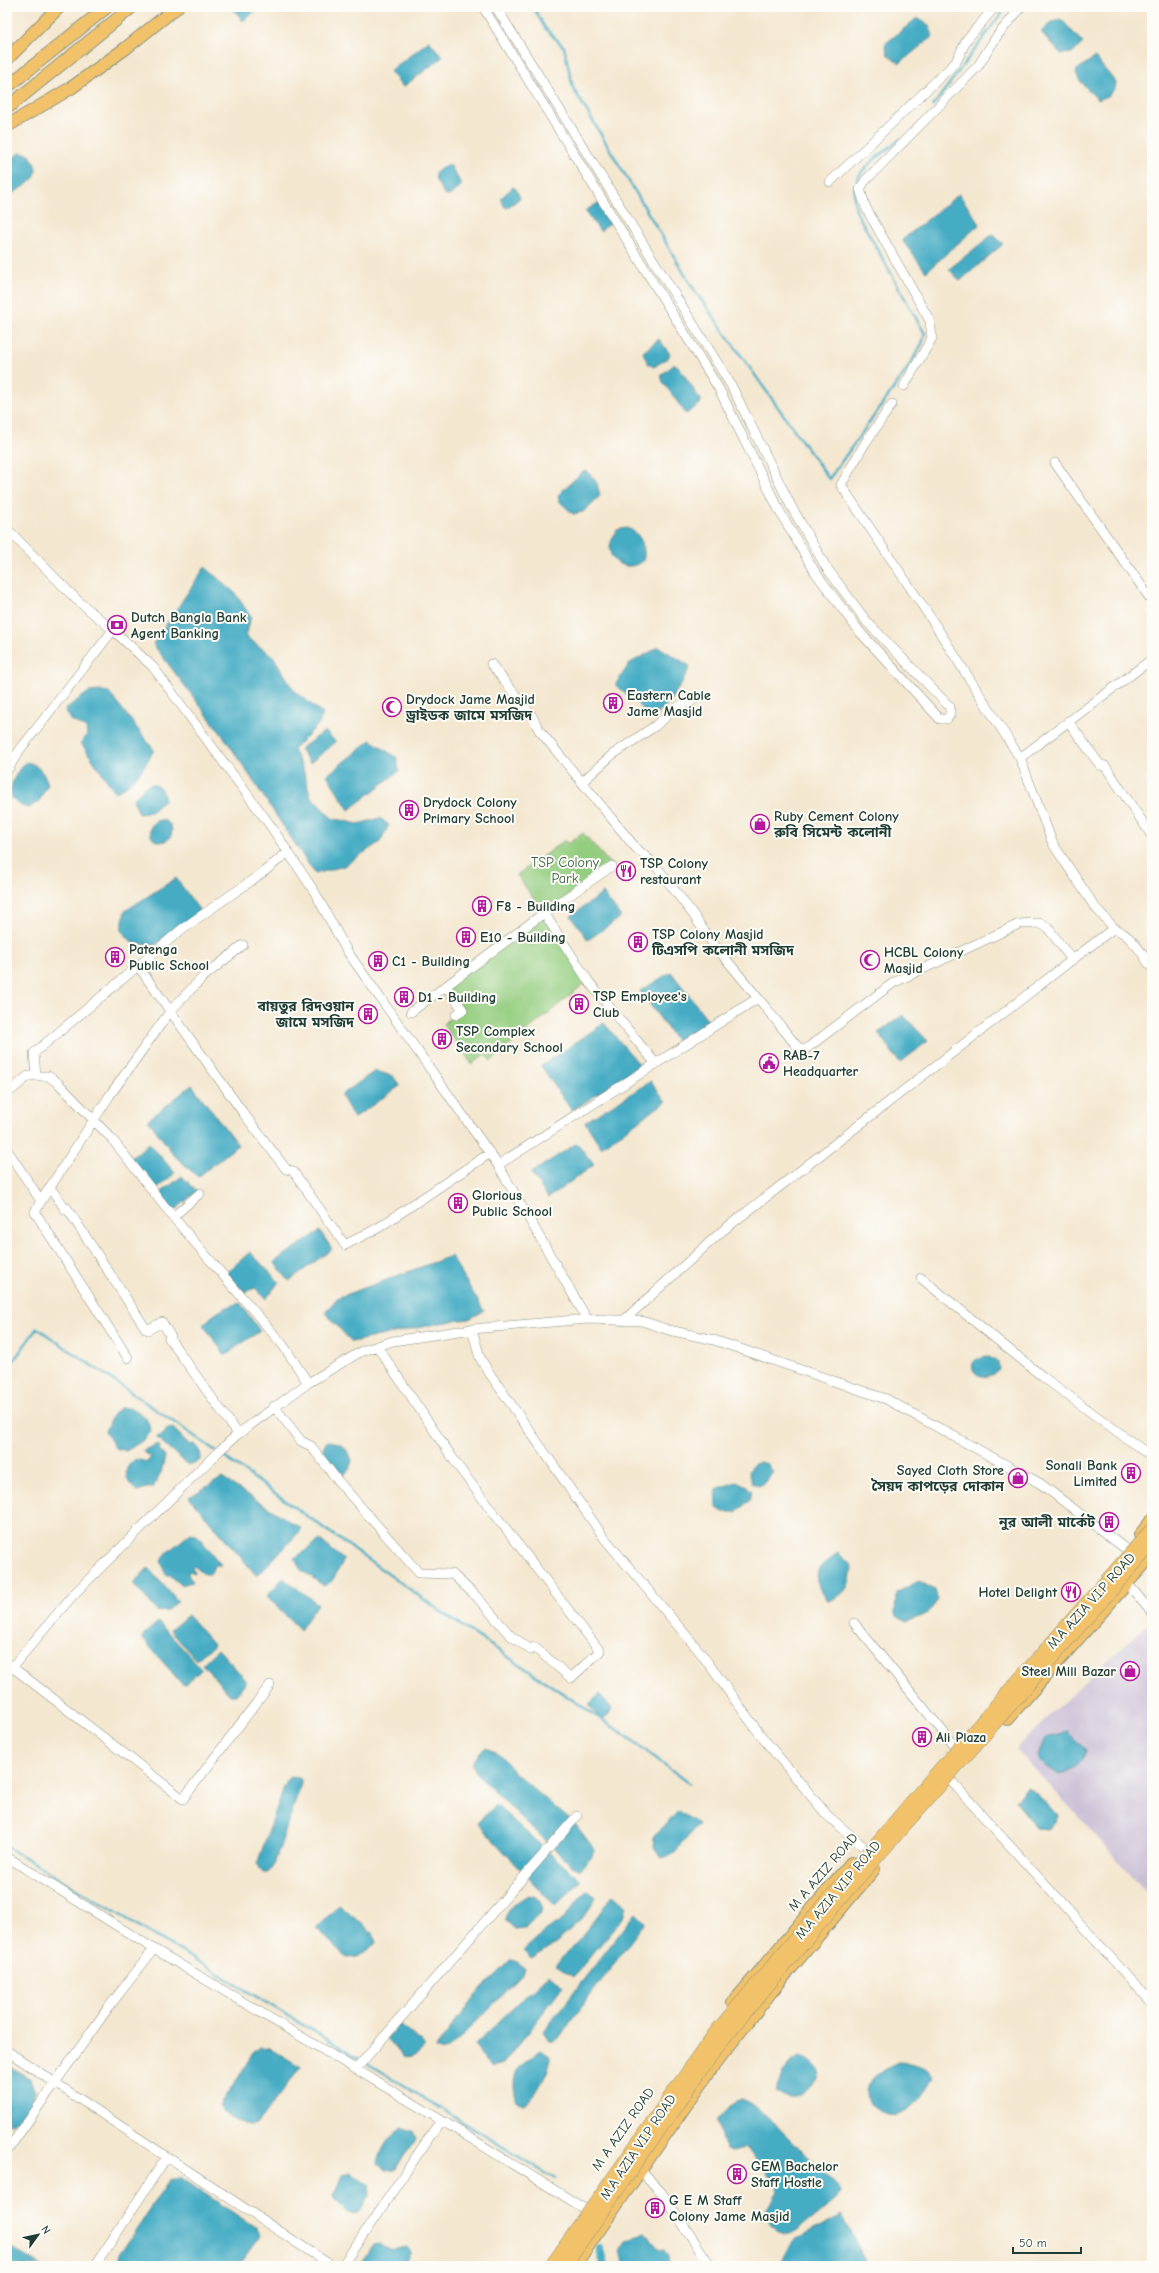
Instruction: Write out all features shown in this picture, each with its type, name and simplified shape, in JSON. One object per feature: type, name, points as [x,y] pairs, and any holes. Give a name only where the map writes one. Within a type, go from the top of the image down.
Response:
[{"type":"highway","points":[[550,2266],[720,2027],[926,1785],[1152,1529]]},
{"type":"highway","points":[[564,2266],[723,2039],[837,1902],[1152,1544]]},
{"type":"main road","points":[[7,59],[59,7]]},
{"type":"main road","points":[[7,87],[107,7]]},
{"type":"main road","points":[[7,108],[132,7]]},
{"type":"main road","points":[[7,126],[71,88],[126,48],[176,7]]},
{"type":"main road","name":"M A AZIZ ROAD","points":[[545,2266],[711,2030],[864,1848],[1152,1520]]},
{"type":"main road","name":"M.A AZIA V.I.P ROAD","points":[[574,2266],[712,2066],[771,1992],[951,1781],[1128,1584],[1152,1555]]},
{"type":"street","points":[[483,7],[719,389],[780,512],[815,572],[859,631],[940,719],[947,719],[950,714],[950,707],[867,622],[826,567],[791,506],[731,385],[496,7]]},
{"type":"street","points":[[830,182],[956,62],[967,39],[995,7]]},
{"type":"street","points":[[904,386],[932,338],[930,321],[866,208],[860,189],[866,181],[978,66],[997,36],[1021,7]]},
{"type":"street","points":[[892,404],[864,445],[841,485],[930,617],[1020,758],[1053,844],[1095,907],[1114,928],[1124,933],[1132,940],[1152,968]]},
{"type":"street","points":[[1055,463],[1152,601]]},
{"type":"street","points":[[7,529],[77,600],[113,630],[153,667],[288,852],[314,890],[347,951],[498,1165],[587,1319]]},
{"type":"street","points":[[7,771],[19,751],[113,630]]},
{"type":"street","points":[[1020,758],[1152,659]]},
{"type":"street","points":[[491,664],[532,716],[539,730],[635,848],[656,866],[715,946],[800,1049],[806,1049],[893,984],[1019,924],[1039,923],[1048,928],[1072,960]]},
{"type":"street","points":[[582,782],[612,755],[655,726],[683,703],[693,700]]},
{"type":"street","points":[[1068,721],[1100,765],[1105,766],[1152,836]]},
{"type":"street","points":[[36,1076],[34,1053],[182,929],[261,874],[288,852]]},
{"type":"street","points":[[411,1012],[544,913],[612,866]]},
{"type":"street","points":[[544,913],[589,982],[656,1064]]},
{"type":"street","points":[[623,1321],[727,1227],[1114,928]]},
{"type":"street","points":[[128,1358],[35,1212],[93,1121],[171,1010],[202,978],[243,945]]},
{"type":"street","points":[[138,966],[171,1010],[244,1114],[286,1169],[293,1172],[346,1245],[378,1228],[490,1153]]},
{"type":"street","points":[[446,986],[463,1010],[456,1015]]},
{"type":"street","points":[[498,1165],[758,998]]},
{"type":"street","points":[[7,1094],[28,1076],[48,1076],[58,1083],[112,1140],[173,1217],[282,1345],[308,1383]]},
{"type":"street","points":[[7,1150],[41,1201]]},
{"type":"street","points":[[50,1187],[65,1209],[67,1208],[146,1329],[148,1330],[162,1322],[171,1337],[169,1338],[238,1434]]},
{"type":"street","points":[[173,1217],[200,1193]]},
{"type":"street","points":[[920,1278],[1042,1377],[1152,1457]]},
{"type":"street","points":[[270,1685],[183,1799],[9,1668],[74,1594],[238,1434],[274,1406],[308,1383],[362,1351],[393,1341],[472,1329],[587,1319],[642,1321],[669,1330],[714,1340],[886,1399],[1041,1484],[1127,1550]]},
{"type":"street","points":[[472,1329],[480,1358],[490,1374],[605,1538],[700,1652],[762,1737],[827,1815],[864,1848]]},
{"type":"street","points":[[274,1406],[301,1441],[311,1446],[338,1481],[419,1574],[452,1574],[476,1596],[510,1635],[531,1650],[534,1647],[570,1678],[600,1651],[460,1469],[377,1346]]},
{"type":"street","points":[[1128,1584],[1152,1613]]},
{"type":"street","points":[[854,1623],[954,1745]]},
{"type":"street","points":[[936,1765],[1152,2003]]},
{"type":"street","points":[[356,2069],[577,1816]]},
{"type":"street","points":[[7,1857],[154,1949],[441,2120],[585,2209]]},
{"type":"street","points":[[7,2151],[108,2008],[154,1949]]},
{"type":"street","points":[[7,2051],[56,2082],[166,2158],[332,2266]]},
{"type":"street","points":[[342,2266],[441,2120]]},
{"type":"street","points":[[95,2266],[166,2158]]},
{"type":"street","points":[[641,2171],[661,2192],[711,2266]]},
{"type":"shaded area","points":[[1152,1621],[1152,1897],[1016,1749],[1086,1680]]},
{"type":"green space","name":"TSP Colony Park","points":[[583,833],[612,866],[545,913],[587,981],[491,1061],[485,1054],[472,1064],[443,1024],[462,1010],[445,986],[544,913],[517,875],[565,840],[568,844]]},
{"type":"water","points":[[232,7],[260,7],[243,21]]},
{"type":"water","points":[[917,18],[929,25],[933,36],[900,63],[888,55],[885,44]]},
{"type":"water","points":[[1061,19],[1083,43],[1072,53],[1061,54],[1041,32],[1050,23]]},
{"type":"water","points":[[429,41],[443,57],[403,87],[390,71]]},
{"type":"water","points":[[1095,57],[1116,83],[1115,89],[1108,96],[1098,100],[1080,81],[1076,73],[1077,70]]},
{"type":"water","points":[[19,153],[27,154],[31,157],[35,166],[35,176],[28,184],[12,194],[7,193],[7,163]]},
{"type":"water","points":[[446,165],[450,165],[462,185],[449,196],[445,195],[436,181],[435,173]]},
{"type":"water","points":[[513,187],[516,189],[520,198],[507,208],[504,206],[501,198]]},
{"type":"water","points":[[959,194],[980,224],[926,272],[902,240]]},
{"type":"water","points":[[598,203],[611,223],[600,231],[585,211]]},
{"type":"water","points":[[993,234],[1003,244],[960,281],[949,269]]},
{"type":"water","points":[[659,339],[670,354],[668,358],[654,367],[648,364],[643,352]]},
{"type":"water","points":[[675,364],[679,367],[701,401],[700,404],[686,414],[663,382],[661,375]]},
{"type":"water","points":[[587,471],[597,483],[600,496],[583,512],[573,514],[559,501],[558,495],[581,473]]},
{"type":"water","points":[[626,528],[639,536],[644,551],[643,561],[633,566],[617,563],[611,554],[610,548],[612,539],[617,530]]},
{"type":"water","points":[[205,567],[235,593],[251,617],[246,637],[273,656],[294,690],[323,714],[319,724],[293,750],[303,769],[311,797],[332,818],[358,824],[380,818],[389,825],[380,842],[344,866],[315,874],[226,740],[153,644]]},
{"type":"water","points":[[659,647],[690,666],[674,695],[652,719],[633,699],[615,685],[630,663]]},
{"type":"water","points":[[89,692],[109,692],[154,750],[138,775],[127,785],[115,792],[81,743],[87,735],[86,728],[71,720],[65,709]]},
{"type":"water","points":[[325,731],[336,742],[310,763],[300,749]]},
{"type":"water","points":[[371,740],[397,758],[399,771],[349,810],[327,775]]},
{"type":"water","points":[[26,762],[34,764],[40,770],[45,776],[48,784],[39,801],[29,808],[14,801],[11,795],[11,788],[16,774]]},
{"type":"water","points":[[151,784],[161,789],[165,799],[151,812],[139,814],[133,800],[143,788]]},
{"type":"water","points":[[161,820],[169,823],[172,831],[169,839],[161,842],[153,839],[150,831],[153,823]]},
{"type":"water","points":[[176,878],[200,911],[155,945],[133,943],[121,930],[125,911]]},
{"type":"water","points":[[603,893],[621,917],[588,940],[571,916]]},
{"type":"water","points":[[671,972],[711,1024],[678,1043],[640,991]]},
{"type":"water","points":[[903,1015],[928,1041],[900,1063],[878,1033]]},
{"type":"water","points":[[604,1023],[640,1065],[572,1111],[541,1066]]},
{"type":"water","points":[[375,1071],[393,1076],[400,1086],[354,1118],[341,1095]]},
{"type":"water","points":[[651,1081],[666,1102],[601,1147],[585,1122]]},
{"type":"water","points":[[192,1085],[238,1145],[198,1177],[174,1155],[148,1120]]},
{"type":"water","points":[[149,1143],[175,1173],[155,1190],[130,1159]]},
{"type":"water","points":[[577,1143],[594,1165],[548,1198],[531,1173]]},
{"type":"water","points":[[182,1176],[197,1191],[172,1213],[158,1195]]},
{"type":"water","points":[[320,1231],[332,1249],[289,1281],[274,1262]]},
{"type":"water","points":[[250,1252],[279,1282],[266,1299],[255,1288],[244,1292],[226,1273]]},
{"type":"water","points":[[451,1256],[484,1311],[469,1319],[440,1323],[352,1342],[325,1313],[337,1298]]},
{"type":"water","points":[[240,1303],[260,1331],[225,1355],[203,1325],[220,1311],[229,1306]]},
{"type":"water","points":[[987,1356],[998,1362],[999,1370],[992,1375],[984,1376],[974,1372],[972,1367],[973,1363],[978,1359]]},
{"type":"water","points":[[120,1408],[136,1410],[147,1421],[151,1431],[142,1441],[126,1451],[115,1448],[105,1431],[113,1414]]},
{"type":"water","points":[[173,1428],[190,1445],[194,1444],[201,1454],[199,1461],[188,1465],[156,1437],[163,1435],[167,1429]]},
{"type":"water","points":[[328,1441],[341,1444],[348,1452],[352,1460],[350,1469],[343,1475],[334,1469],[326,1460],[323,1450],[324,1445]]},
{"type":"water","points":[[158,1444],[160,1447],[159,1449],[165,1457],[161,1473],[153,1488],[137,1491],[127,1479],[126,1475],[128,1466],[136,1459],[147,1462],[151,1457],[142,1451]]},
{"type":"water","points":[[760,1462],[767,1464],[773,1472],[764,1483],[759,1486],[752,1483],[749,1471],[753,1465]]},
{"type":"water","points":[[222,1478],[302,1529],[257,1576],[189,1497]]},
{"type":"water","points":[[736,1482],[746,1485],[752,1492],[750,1500],[736,1512],[723,1512],[716,1507],[716,1489]]},
{"type":"water","points":[[191,1533],[198,1536],[221,1565],[214,1565],[211,1574],[204,1574],[194,1566],[192,1568],[195,1573],[189,1571],[188,1574],[193,1582],[180,1585],[170,1575],[166,1575],[161,1561],[170,1550]]},
{"type":"water","points":[[320,1540],[344,1560],[332,1581],[324,1586],[300,1569],[295,1558]]},
{"type":"water","points":[[838,1553],[852,1566],[850,1578],[847,1588],[840,1595],[829,1601],[819,1587],[817,1575],[824,1564]]},
{"type":"water","points":[[148,1568],[178,1601],[166,1612],[163,1610],[158,1612],[133,1583]]},
{"type":"water","points":[[283,1578],[318,1604],[300,1630],[267,1596]]},
{"type":"water","points":[[919,1581],[935,1590],[938,1600],[928,1613],[907,1622],[895,1615],[896,1593]]},
{"type":"water","points":[[188,1615],[214,1645],[196,1660],[170,1630]]},
{"type":"water","points":[[158,1622],[202,1669],[186,1684],[182,1684],[142,1638],[144,1634]]},
{"type":"water","points":[[218,1649],[246,1680],[246,1683],[236,1695],[230,1695],[202,1664]]},
{"type":"water","points":[[600,1694],[612,1709],[609,1715],[603,1720],[588,1705]]},
{"type":"water","points":[[1068,1732],[1086,1750],[1085,1755],[1079,1763],[1059,1775],[1040,1762],[1038,1756],[1045,1737]]},
{"type":"water","points":[[485,1748],[499,1753],[515,1773],[576,1825],[595,1850],[584,1866],[579,1870],[572,1866],[478,1776],[472,1764],[480,1752]]},
{"type":"water","points":[[293,1776],[301,1779],[301,1784],[275,1862],[268,1873],[263,1873],[257,1864],[284,1787],[289,1777]]},
{"type":"water","points":[[1028,1786],[1056,1812],[1058,1816],[1055,1823],[1048,1829],[1036,1828],[1015,1800]]},
{"type":"water","points":[[496,1805],[581,1881],[555,1906],[477,1823]]},
{"type":"water","points":[[678,1811],[699,1824],[673,1854],[662,1858],[653,1846],[654,1835],[667,1824]]},
{"type":"water","points":[[587,1890],[596,1897],[585,1915],[559,1941],[531,1959],[523,1951],[545,1931],[564,1918]]},
{"type":"water","points":[[528,1895],[537,1897],[542,1906],[541,1913],[524,1928],[515,1929],[505,1920],[506,1915],[514,1905]]},
{"type":"water","points":[[613,1895],[626,1906],[623,1918],[573,1977],[555,1965],[580,1939]]},
{"type":"water","points":[[339,1905],[373,1933],[376,1943],[358,1957],[347,1958],[316,1928]]},
{"type":"water","points":[[636,1913],[645,1922],[558,2039],[550,2042],[543,2031]]},
{"type":"water","points":[[510,1960],[518,1962],[524,1969],[521,1976],[453,2045],[447,2050],[440,2051],[435,2049],[476,1994]]},
{"type":"water","points":[[549,1974],[563,1987],[503,2064],[492,2067],[481,2056],[475,2044]]},
{"type":"water","points":[[399,2024],[424,2044],[425,2047],[418,2054],[409,2058],[403,2057],[387,2038]]},
{"type":"water","points":[[260,2047],[270,2048],[301,2067],[257,2124],[247,2125],[231,2118],[219,2105],[237,2080],[252,2054]]},
{"type":"water","points":[[541,2050],[551,2056],[549,2063],[538,2089],[530,2100],[524,2105],[517,2101],[514,2083],[515,2076],[527,2061]]},
{"type":"water","points":[[798,2056],[810,2062],[819,2071],[816,2080],[807,2091],[798,2097],[790,2098],[776,2092],[787,2067]]},
{"type":"water","points":[[899,2062],[923,2067],[933,2078],[922,2095],[913,2105],[903,2112],[890,2115],[872,2106],[866,2096],[866,2089],[875,2076]]},
{"type":"water","points":[[7,2065],[30,2078],[35,2092],[29,2113],[8,2125]]},
{"type":"water","points":[[743,2100],[747,2101],[768,2117],[840,2189],[841,2194],[838,2197],[799,2229],[788,2234],[780,2233],[776,2230],[768,2220],[765,2212],[778,2190],[775,2181],[768,2176],[749,2151],[744,2148],[732,2151],[727,2149],[722,2141],[717,2120],[728,2108]]},
{"type":"water","points":[[403,2127],[413,2131],[416,2138],[415,2141],[394,2170],[385,2171],[378,2163],[383,2147],[394,2133]]},
{"type":"water","points":[[349,2172],[371,2185],[369,2196],[360,2212],[354,2214],[347,2211],[333,2197],[342,2175]]},
{"type":"water","points":[[181,2178],[255,2227],[260,2236],[238,2266],[119,2266],[119,2254],[169,2181]]},
{"type":"water","points":[[842,2215],[867,2262],[881,2266],[779,2266],[792,2241]]},
{"type":"water","points":[[643,2233],[649,2235],[659,2250],[663,2249],[666,2253],[669,2260],[666,2266],[625,2266],[619,2251],[625,2243]]},
{"type":"water","points":[[379,2243],[392,2250],[408,2247],[411,2252],[403,2266],[358,2266],[374,2244]]},
{"type":"water","points":[[7,2245],[41,2266],[7,2266]]},
{"type":"waterway","points":[[533,7],[545,28],[564,47],[573,88],[693,288],[829,479],[906,371],[922,344],[925,334],[857,213],[854,200],[854,188],[864,170],[871,162],[900,139]]},
{"type":"waterway","points":[[933,106],[1006,7]]},
{"type":"waterway","points":[[7,1370],[37,1328],[216,1451]]},
{"type":"waterway","points":[[220,1454],[450,1618],[625,1735],[689,1783]]},
{"type":"waterway","points":[[7,1847],[362,2060],[555,2179]]},
{"type":"waterway","points":[[599,2248],[604,2266]]},
{"type":"place","name":"Dutch Bangla Bank Agent Banking","points":[[117,625]]},
{"type":"place","name":"Eastern Cable Jame Masjid","points":[[613,703]]},
{"type":"place","name":"Drydock Jame Masjid ড্রাইডক জামে মসজিদ","points":[[392,707]]},
{"type":"place","name":"Drydock Colony Primary School","points":[[409,810]]},
{"type":"place","name":"Ruby Cement Colony রুবি সিমেন্ট কলোনী","points":[[760,824]]},
{"type":"place","name":"TSP Colony restaurant","points":[[626,871]]},
{"type":"place","name":"F8 - Building","points":[[482,906]]},
{"type":"place","name":"E10 - Building","points":[[466,937]]},
{"type":"place","name":"TSP Colony Masjid টিএসপি কলোনী মসজিদ","points":[[638,942]]},
{"type":"place","name":"Patenga Public School","points":[[115,957]]},
{"type":"place","name":"HCBL Colony Masjid","points":[[870,960]]},
{"type":"place","name":"C1 - Building","points":[[378,961]]},
{"type":"place","name":"D1 - Building","points":[[404,997]]},
{"type":"place","name":"TSP Employee's Club","points":[[579,1004]]},
{"type":"place","name":"বায়তুর রিদওয়ান জামে মসজিদ","points":[[368,1014]]},
{"type":"place","name":"TSP Complex Secondary School","points":[[442,1039]]},
{"type":"place","name":"RAB-7 Headquarter","points":[[769,1063]]},
{"type":"place","name":"Glorious Public School","points":[[458,1203]]},
{"type":"place","name":"Sonali Bank Limited","points":[[1131,1473]]},
{"type":"place","name":"Sayed Cloth Store সৈয়দ কাপড়ের দোকান","points":[[1018,1478]]},
{"type":"place","name":"নুর আলী মার্কেট","points":[[1109,1522]]},
{"type":"place","name":"Hotel Delight","points":[[1071,1592]]},
{"type":"place","name":"Steel Mill Bazar","points":[[1130,1671]]},
{"type":"place","name":"Ali Plaza","points":[[922,1737]]},
{"type":"place","name":"GEM Bachelor Staff Hostle","points":[[737,2174]]},
{"type":"place","name":"G E M Staff Colony Jame Masjid","points":[[655,2208]]}]
